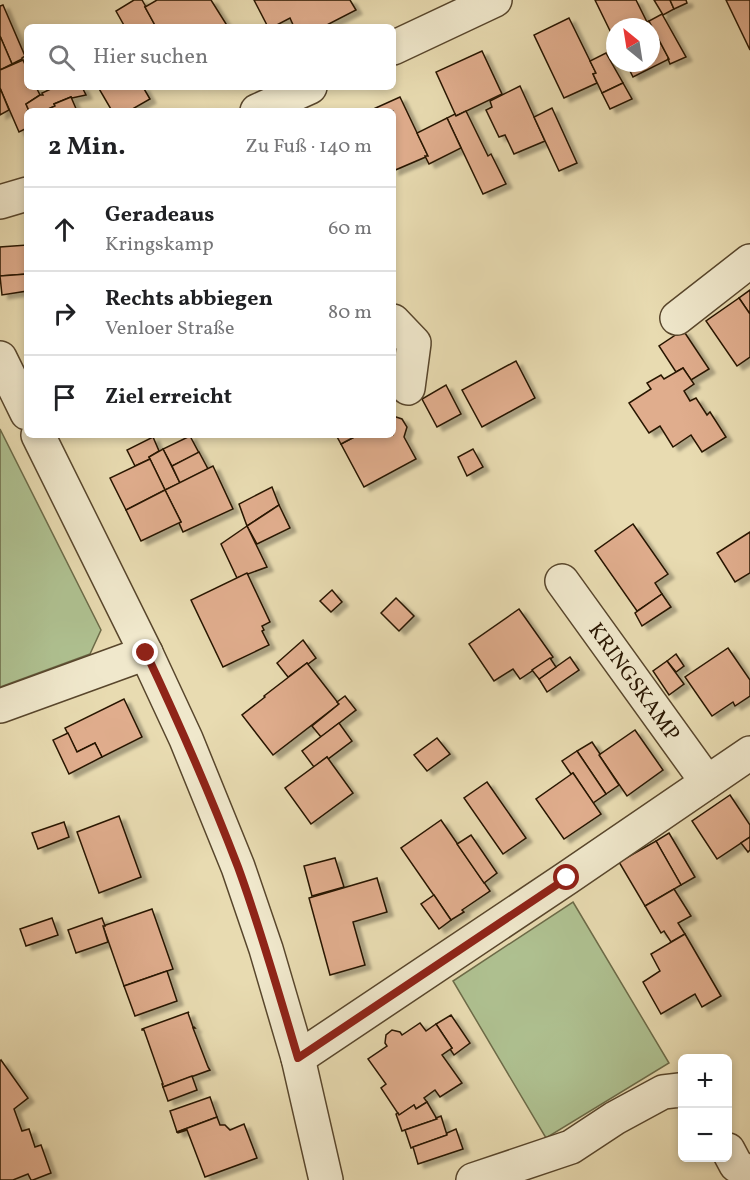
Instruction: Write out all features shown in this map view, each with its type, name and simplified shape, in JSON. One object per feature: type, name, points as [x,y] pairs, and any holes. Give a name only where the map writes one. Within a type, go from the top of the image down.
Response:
[{"type":"street","points":[[396,47],[495,0]]},
{"type":"street","points":[[267,108],[302,97]]},
{"type":"street","points":[[0,202],[24,195]]},
{"type":"street","points":[[678,318],[750,261]]},
{"type":"street","points":[[403,332],[408,388]]},
{"type":"street","points":[[0,358],[24,407]]},
{"type":"street","points":[[39,438],[186,739],[238,867],[266,948],[298,1058],[326,1180]]},
{"type":"street","name":"KRINGSKAMP","points":[[562,581],[707,782]]},
{"type":"street","points":[[0,706],[146,653]]},
{"type":"street","points":[[298,1058],[750,753]]},
{"type":"street","points":[[473,1180],[571,1148],[615,1118],[663,1092],[678,1090]]},
{"type":"street","points":[[732,1158],[736,1165],[750,1174]]},
{"type":"green space","points":[[0,429],[101,630],[90,654],[0,687]]},
{"type":"green space","points":[[573,902],[669,1063],[546,1138],[453,981]]},
{"type":"building","points":[[134,0],[142,0],[154,24],[123,24],[116,11]]},
{"type":"building","points":[[157,0],[211,0],[226,24],[154,24],[145,7]]},
{"type":"building","points":[[254,0],[350,0],[356,10],[329,24],[293,24],[290,18],[279,24],[266,24]]},
{"type":"building","points":[[595,0],[636,0],[645,18],[606,18],[606,23]]},
{"type":"building","points":[[654,0],[670,0],[674,9],[663,15]]},
{"type":"building","points":[[670,0],[686,0],[687,3],[674,9]]},
{"type":"building","points":[[726,0],[750,0],[750,50]]},
{"type":"building","points":[[3,5],[24,54],[22,59],[12,64],[0,36],[0,6]]},
{"type":"building","points":[[662,14],[686,57],[670,64],[660,42],[660,18],[655,18]]},
{"type":"building","points":[[569,18],[596,73],[593,74],[597,83],[564,98],[534,35]]},
{"type":"building","points":[[0,36],[12,64],[0,70]]},
{"type":"building","points":[[660,42],[669,59],[660,64]]},
{"type":"building","points":[[482,51],[502,94],[456,116],[436,72]]},
{"type":"building","points":[[606,53],[606,72],[617,72],[623,83],[602,93],[590,61]]},
{"type":"building","points":[[23,60],[24,90],[38,90],[40,95],[26,104],[28,108],[24,108],[24,130],[19,132],[0,88],[0,70]]},
{"type":"building","points":[[630,72],[643,72],[633,77]]},
{"type":"building","points":[[623,83],[632,99],[610,109],[602,93]]},
{"type":"building","points":[[520,86],[545,141],[514,154],[505,135],[499,137],[486,110],[492,107],[490,101]]},
{"type":"building","points":[[0,88],[9,110],[0,115]]},
{"type":"building","points":[[48,90],[84,90],[86,95],[71,97],[54,104],[55,106],[51,108],[28,108],[26,104],[43,95],[42,93]]},
{"type":"building","points":[[100,90],[145,90],[150,99],[134,108],[110,108]]},
{"type":"building","points":[[71,97],[76,108],[51,108],[55,106],[54,104]]},
{"type":"building","points":[[400,97],[428,156],[396,170],[396,108],[376,108]]},
{"type":"building","points":[[552,108],[577,163],[559,171],[534,117]]},
{"type":"building","points":[[466,111],[488,156],[491,154],[506,184],[483,194],[447,118]]},
{"type":"building","points":[[447,118],[461,148],[429,164],[425,156],[428,156],[417,133]]},
{"type":"building","points":[[24,245],[24,274],[0,276],[0,247]]},
{"type":"building","points":[[24,274],[24,291],[2,295],[0,276]]},
{"type":"building","points":[[750,290],[750,314],[739,298]]},
{"type":"building","points":[[739,298],[750,314],[750,357],[737,366],[706,321]]},
{"type":"building","points":[[683,330],[709,369],[691,380],[683,368],[676,372],[659,346]]},
{"type":"building","points":[[516,361],[535,398],[482,427],[462,390]]},
{"type":"building","points":[[683,368],[694,384],[684,391],[690,401],[696,398],[707,415],[710,412],[726,437],[702,452],[691,435],[673,447],[660,426],[649,433],[629,403],[651,389],[647,383],[661,375],[664,379]]},
{"type":"building","points":[[446,385],[461,414],[437,427],[422,399]]},
{"type":"building","points":[[396,417],[402,419],[407,427],[404,437],[416,459],[364,487],[341,444],[352,438],[396,438]]},
{"type":"building","points":[[153,438],[159,451],[149,457],[150,459],[135,466],[127,450]]},
{"type":"building","points":[[186,438],[191,438],[199,453],[172,466],[163,449]]},
{"type":"building","points":[[338,438],[352,438],[341,444]]},
{"type":"building","points":[[163,449],[180,483],[165,490],[149,457]]},
{"type":"building","points":[[473,449],[483,467],[467,476],[458,457]]},
{"type":"building","points":[[199,452],[208,469],[180,483],[172,466]]},
{"type":"building","points":[[150,459],[165,490],[126,510],[110,478]]},
{"type":"building","points":[[213,466],[233,509],[183,532],[179,523],[181,522],[165,490]]},
{"type":"building","points":[[272,487],[279,505],[247,526],[239,504]]},
{"type":"building","points":[[165,490],[181,522],[141,541],[126,510]]},
{"type":"building","points":[[279,505],[290,528],[257,544],[247,526]]},
{"type":"building","points":[[633,524],[668,574],[655,583],[662,594],[637,611],[595,551]]},
{"type":"building","points":[[247,526],[267,567],[237,578],[221,544]]},
{"type":"building","points":[[750,532],[750,573],[735,582],[717,553]]},
{"type":"building","points":[[247,573],[270,622],[262,626],[269,645],[223,667],[191,600]]},
{"type":"building","points":[[332,590],[342,602],[331,612],[320,601]]},
{"type":"building","points":[[662,594],[671,607],[642,626],[635,613]]},
{"type":"building","points":[[396,598],[414,616],[399,631],[381,613]]},
{"type":"building","points":[[519,609],[553,657],[520,679],[513,669],[494,681],[469,644]]},
{"type":"building","points":[[303,640],[316,658],[288,677],[277,663]]},
{"type":"building","points":[[728,648],[750,680],[750,696],[735,706],[733,702],[712,716],[685,677]]},
{"type":"building","points":[[676,654],[684,666],[676,672],[667,661]]},
{"type":"building","points":[[570,657],[579,670],[547,692],[539,679]]},
{"type":"building","points":[[550,658],[556,667],[539,679],[532,670]]},
{"type":"building","points":[[667,661],[684,684],[669,695],[653,671]]},
{"type":"building","points":[[307,663],[339,704],[273,755],[242,715]]},
{"type":"building","points":[[345,696],[356,710],[321,737],[312,726],[339,704],[337,702]]},
{"type":"building","points":[[124,699],[142,737],[102,757],[95,743],[77,752],[65,728]]},
{"type":"building","points":[[339,723],[352,741],[314,767],[302,751]]},
{"type":"building","points":[[635,730],[663,770],[627,796],[599,755]]},
{"type":"building","points":[[68,733],[77,752],[95,743],[102,757],[69,774],[53,740]]},
{"type":"building","points":[[437,738],[450,754],[427,771],[414,755]]},
{"type":"building","points":[[592,742],[619,785],[606,794],[577,751]]},
{"type":"building","points":[[577,751],[606,794],[593,803],[562,761]]},
{"type":"building","points":[[327,757],[353,793],[311,824],[285,788]]},
{"type":"building","points":[[573,773],[601,814],[564,839],[536,799]]},
{"type":"building","points":[[487,782],[526,838],[503,854],[464,798]]},
{"type":"building","points":[[730,795],[750,825],[750,837],[717,859],[692,821]]},
{"type":"building","points":[[119,816],[141,877],[99,893],[77,832]]},
{"type":"building","points":[[441,820],[490,891],[451,920],[401,848]]},
{"type":"building","points":[[64,822],[69,837],[38,849],[32,833]]},
{"type":"building","points":[[669,833],[695,877],[681,885],[656,841]]},
{"type":"building","points":[[471,835],[497,873],[484,883],[457,844]]},
{"type":"building","points":[[750,837],[750,850],[748,852],[741,843]]},
{"type":"building","points":[[656,841],[681,885],[645,906],[619,862]]},
{"type":"building","points":[[335,858],[344,887],[312,896],[304,866]]},
{"type":"building","points":[[377,878],[387,912],[353,922],[365,965],[330,975],[309,898]]},
{"type":"building","points":[[674,889],[691,916],[678,923],[685,934],[671,942],[664,931],[661,933],[645,906]]},
{"type":"building","points":[[434,895],[451,920],[439,929],[421,904]]},
{"type":"building","points":[[152,909],[173,969],[124,986],[103,926]]},
{"type":"building","points":[[52,918],[58,935],[26,946],[20,929]]},
{"type":"building","points":[[102,918],[108,942],[76,953],[68,930]]},
{"type":"building","points":[[685,934],[721,996],[702,1007],[695,994],[661,1014],[643,982],[660,971],[651,954]]},
{"type":"building","points":[[167,971],[177,1001],[135,1016],[124,986]]},
{"type":"building","points":[[189,1012],[210,1070],[163,1087],[142,1029]]},
{"type":"building","points":[[451,1015],[470,1043],[454,1055],[436,1024]]},
{"type":"building","points":[[420,1023],[426,1031],[436,1024],[452,1048],[442,1055],[462,1083],[440,1097],[435,1090],[424,1098],[427,1102],[416,1109],[414,1105],[399,1115],[381,1088],[386,1084],[368,1059],[387,1046],[386,1035],[392,1030],[402,1035]]},
{"type":"building","points":[[1,1060],[28,1098],[14,1109],[22,1131],[29,1129],[35,1147],[41,1145],[51,1173],[33,1180],[28,1174],[13,1180],[0,1180]]},
{"type":"building","points":[[192,1076],[197,1090],[168,1101],[163,1087]]},
{"type":"building","points":[[210,1097],[217,1117],[177,1132],[170,1111]]},
{"type":"building","points":[[427,1102],[437,1119],[402,1131],[396,1114],[399,1115],[414,1105],[416,1109]]},
{"type":"building","points":[[441,1116],[447,1135],[411,1148],[405,1130]]},
{"type":"building","points":[[217,1117],[220,1125],[225,1125],[230,1130],[244,1124],[257,1158],[205,1177],[187,1130],[177,1132]]},
{"type":"building","points":[[456,1129],[463,1149],[418,1164],[413,1147],[447,1135]]},
{"type":"route","points":[[146,653],[186,739],[238,867],[266,948],[298,1058],[567,878]]}]
